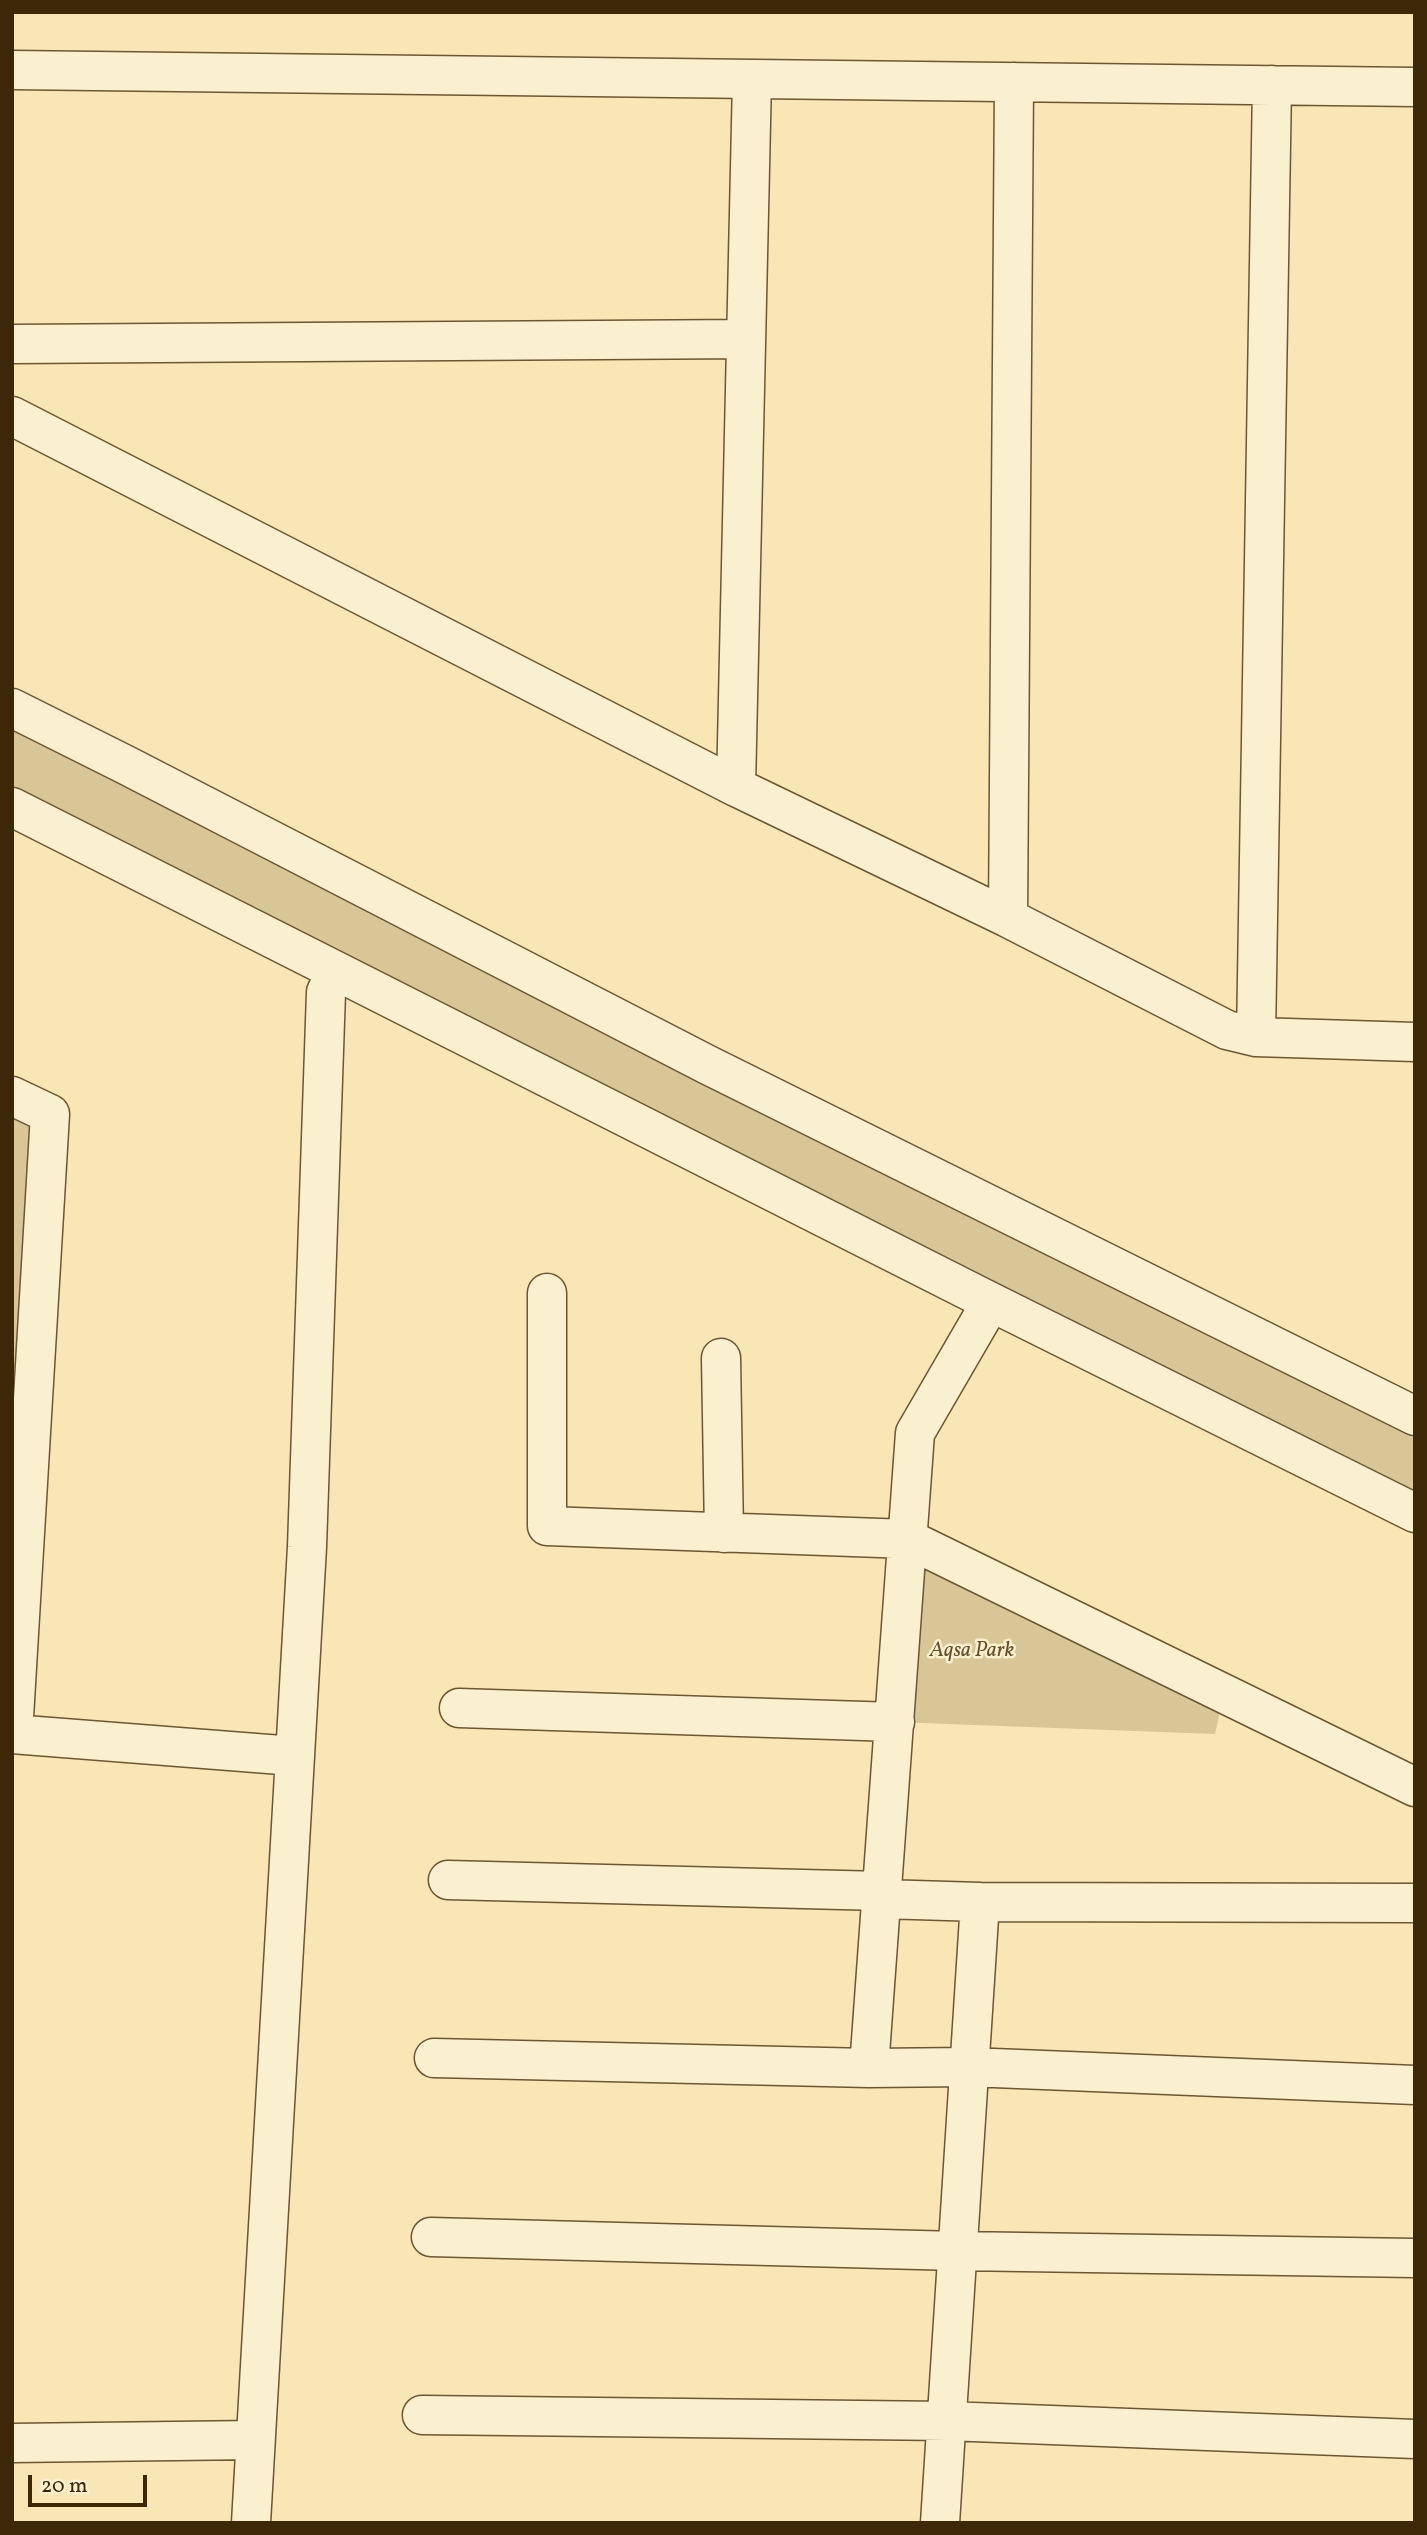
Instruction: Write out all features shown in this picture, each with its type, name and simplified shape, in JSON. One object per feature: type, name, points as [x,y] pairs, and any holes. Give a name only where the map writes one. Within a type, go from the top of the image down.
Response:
[{"type":"street","points":[[12,70],[1415,87]]},
{"type":"street","points":[[736,787],[752,79]]},
{"type":"street","points":[[1008,918],[1014,82]]},
{"type":"street","points":[[1256,1037],[1272,85]]},
{"type":"street","points":[[12,344],[746,339]]},
{"type":"street","points":[[12,416],[736,787],[1008,918],[1227,1030],[1256,1037],[1415,1042]]},
{"type":"street","points":[[12,708],[708,1065],[1415,1416]]},
{"type":"street","points":[[12,807],[991,1302],[1415,1513]]},
{"type":"street","points":[[251,2523],[307,1547],[326,992],[336,972]]},
{"type":"street","points":[[12,1096],[50,1114],[13,1734],[294,1756]]},
{"type":"street","points":[[547,1293],[547,1526],[908,1539],[1415,1787]]},
{"type":"street","points":[[869,2068],[915,1433],[991,1302]]},
{"type":"street","points":[[721,1358],[724,1533]]},
{"type":"street","points":[[459,1709],[895,1722]]},
{"type":"street","points":[[447,1880],[882,1895],[981,1902],[1415,1903]]},
{"type":"street","points":[[940,2523],[981,1902]]},
{"type":"street","points":[[434,2058],[869,2068],[969,2067],[1415,2085]]},
{"type":"street","points":[[431,2237],[957,2251],[1415,2258]]},
{"type":"street","points":[[422,2415],[947,2421],[1415,2439]]},
{"type":"street","points":[[12,2443],[256,2441]]},
{"type":"green space","points":[[12,727],[1415,1437],[1415,1499],[342,960],[12,788]]},
{"type":"green space","points":[[12,1096],[50,1114],[12,1734]]},
{"type":"green space","name":"Aqsa Park","points":[[908,1539],[1224,1693],[1215,1734],[895,1722]]}]
